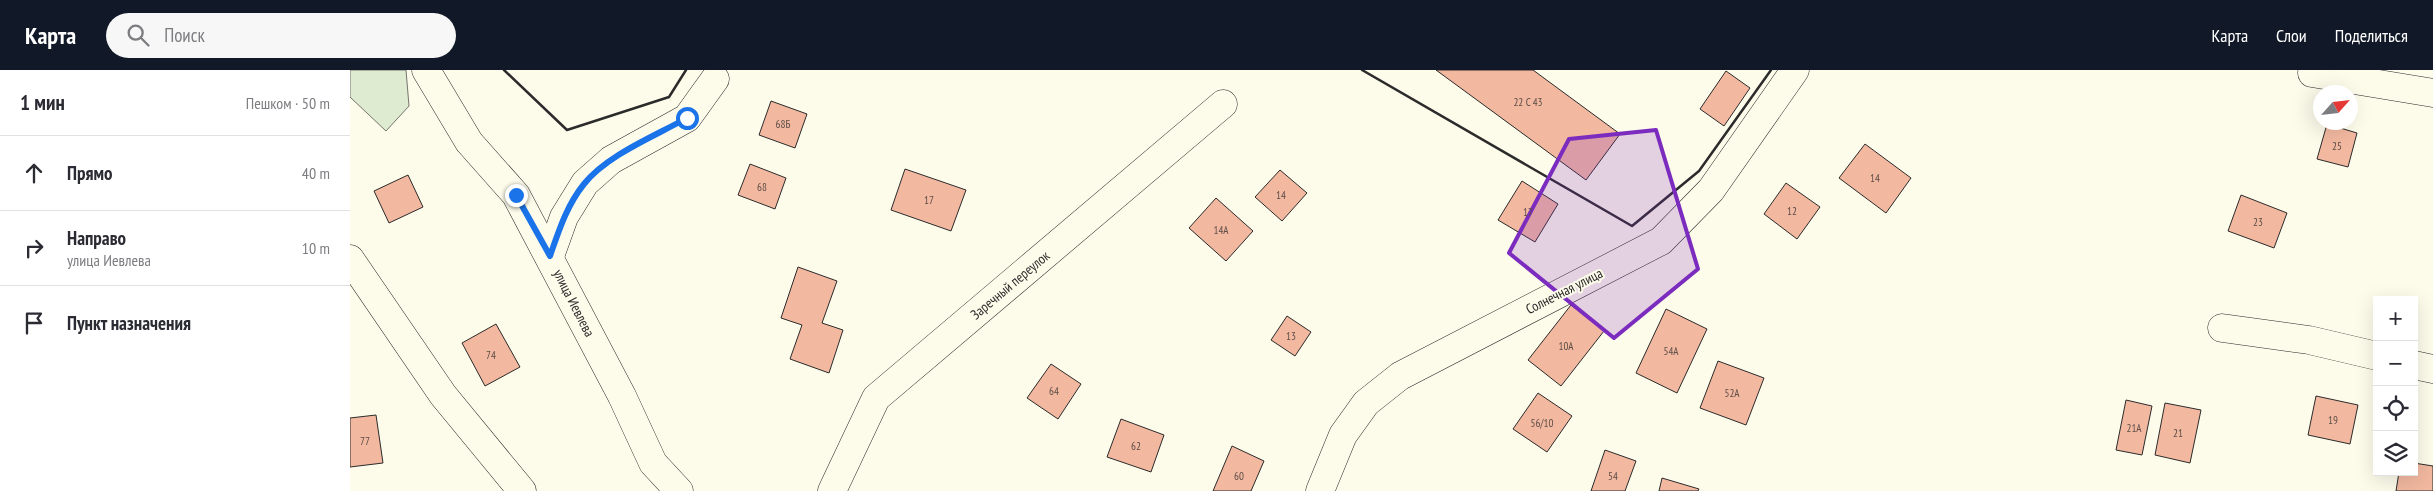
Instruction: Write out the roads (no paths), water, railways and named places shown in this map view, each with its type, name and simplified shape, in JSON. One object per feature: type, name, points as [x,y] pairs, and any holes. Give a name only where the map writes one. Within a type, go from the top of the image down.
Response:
[{"type":"street","name":"улица Иевлева","points":[[426,70],[469,142],[516,195],[550,256],[622,396],[653,463],[679,491]]},
{"type":"street","name":"Солнечная улица","points":[[1320,491],[1343,435],[1366,403],[1400,376],[1661,241],[1711,190],[1795,70]]},
{"type":"street","points":[[2312,73],[2433,94]]},
{"type":"street","points":[[550,256],[564,217],[585,183],[611,160],[687,118],[716,79]]},
{"type":"street","name":"Заречный переулок","points":[[832,491],[876,398],[1223,104]]},
{"type":"street","points":[[350,259],[443,394],[522,491]]},
{"type":"street","points":[[2222,328],[2309,340],[2373,355]]},
{"type":"street","points":[[2418,366],[2433,369]]}]
